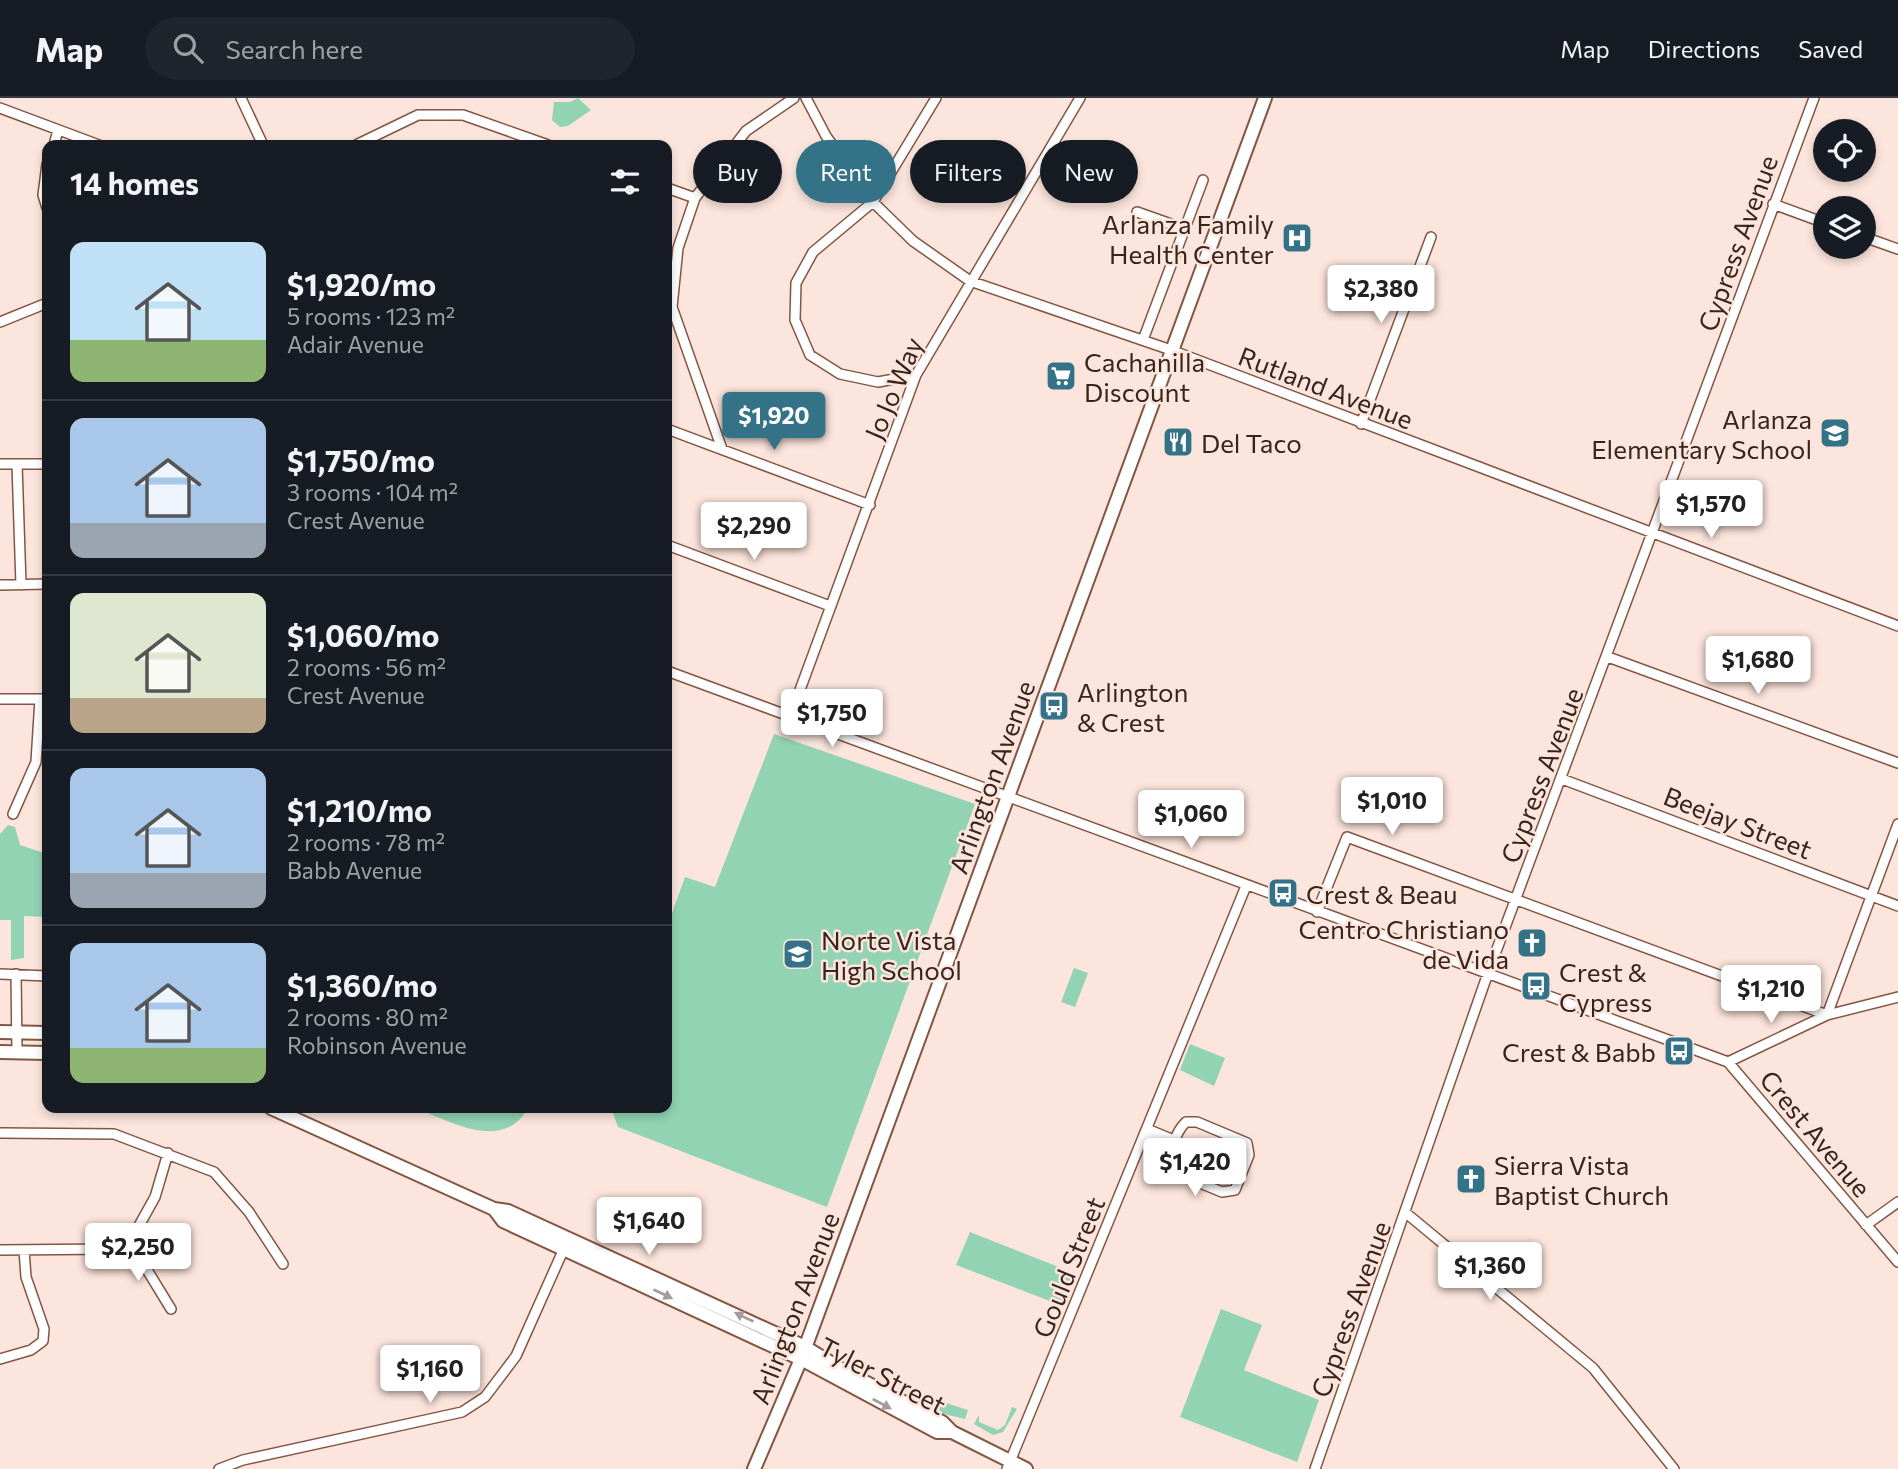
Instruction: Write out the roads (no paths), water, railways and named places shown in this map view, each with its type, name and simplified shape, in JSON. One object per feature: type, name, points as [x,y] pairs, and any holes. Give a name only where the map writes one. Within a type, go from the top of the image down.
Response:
[{"type":"main road","name":"Arlington Avenue","points":[[754,1469],[803,1353],[1265,98]]},
{"type":"main road","points":[[0,1032],[42,1033]]},
{"type":"main road","points":[[0,1052],[42,1053]]},
{"type":"main road","name":"Tyler Street","points":[[282,1113],[494,1209],[503,1221],[566,1243],[854,1376],[942,1422],[952,1432],[1009,1465],[1026,1469]]},
{"type":"street","points":[[241,98],[261,140]]},
{"type":"street","points":[[739,140],[746,131],[794,98]]},
{"type":"street","name":"Rutland Avenue","points":[[806,98],[829,140]]},
{"type":"street","points":[[896,164],[936,98]]},
{"type":"street","name":"Jo Jo Way","points":[[790,717],[916,375],[1080,98]]},
{"type":"street","name":"Cypress Avenue","points":[[1315,1469],[1489,973],[1814,98]]},
{"type":"street","points":[[0,108],[85,140]]},
{"type":"street","points":[[379,140],[418,115],[463,115],[534,140]]},
{"type":"street","points":[[55,140],[58,130]]},
{"type":"street","points":[[1143,340],[1203,180]]},
{"type":"street","points":[[672,190],[693,197]]},
{"type":"street","points":[[672,292],[678,248],[693,203]]},
{"type":"street","points":[[872,203],[813,252],[796,283],[795,320],[810,355],[840,374],[878,382],[916,375]]},
{"type":"street","name":"Rutland Avenue","points":[[874,203],[913,241],[970,281],[1171,350],[1652,535],[1898,626]]},
{"type":"street","points":[[1773,204],[1813,219]]},
{"type":"street","points":[[1136,212],[1185,229]]},
{"type":"street","points":[[1361,424],[1431,237]]},
{"type":"street","points":[[1876,241],[1898,249]]},
{"type":"street","points":[[0,322],[42,305]]},
{"type":"street","points":[[672,312],[722,449]]},
{"type":"street","points":[[672,431],[870,505]]},
{"type":"street","points":[[0,464],[42,464]]},
{"type":"street","points":[[17,464],[21,584]]},
{"type":"street","points":[[672,547],[830,606]]},
{"type":"street","points":[[0,585],[42,584]]},
{"type":"street","points":[[1608,657],[1898,763]]},
{"type":"street","name":"Crest Avenue","points":[[672,673],[1008,799],[1728,1062],[1898,1262]]},
{"type":"street","points":[[0,699],[42,699]]},
{"type":"street","points":[[13,814],[36,762],[42,715]]},
{"type":"street","name":"Beejay Street","points":[[1562,779],[1898,906]]},
{"type":"street","points":[[1827,1015],[1898,824]]},
{"type":"street","points":[[1317,912],[1347,837],[1827,1015]]},
{"type":"street","name":"Gould Street","points":[[1009,1465],[1246,886]]},
{"type":"street","points":[[0,974],[42,976]]},
{"type":"street","points":[[16,974],[17,1052]]},
{"type":"street","points":[[1728,1062],[1827,1015],[1898,997]]},
{"type":"street","points":[[1186,1122],[1198,1122],[1247,1143],[1249,1155],[1233,1191],[1222,1192],[1177,1176],[1170,1169],[1175,1144],[1186,1122]]},
{"type":"street","points":[[1145,1132],[1175,1144]]},
{"type":"street","points":[[0,1133],[114,1133],[214,1172],[249,1212],[283,1264]]},
{"type":"street","points":[[0,1250],[113,1250],[130,1242],[155,1197],[168,1153]]},
{"type":"street","points":[[1866,1225],[1898,1202]]},
{"type":"street","points":[[1406,1213],[1593,1368],[1674,1469]]},
{"type":"street","points":[[130,1242],[172,1309]]},
{"type":"street","points":[[219,1469],[243,1460],[462,1412],[485,1397],[516,1356],[566,1243]]},
{"type":"street","points":[[0,1359],[31,1350],[43,1341],[44,1329],[26,1277],[24,1250]]},
{"type":"place","name":"Arlanza Family Health Center","points":[[1297,238]]},
{"type":"place","name":"Cachanilla Discount","points":[[1061,376]]},
{"type":"place","name":"Arlanza Elementary School","points":[[1835,433]]},
{"type":"place","name":"Del Taco","points":[[1178,442]]},
{"type":"place","name":"Arlington & Crest","points":[[1054,706]]},
{"type":"place","name":"Crest & Beau","points":[[1283,893]]},
{"type":"place","name":"Centro Christiano de Vida","points":[[1532,943]]},
{"type":"place","name":"Norte Vista High School","points":[[798,954]]},
{"type":"place","name":"Crest & Cypress","points":[[1536,986]]},
{"type":"place","name":"Crest & Babb","points":[[1679,1051]]},
{"type":"place","name":"Sierra Vista Baptist Church","points":[[1471,1179]]}]
